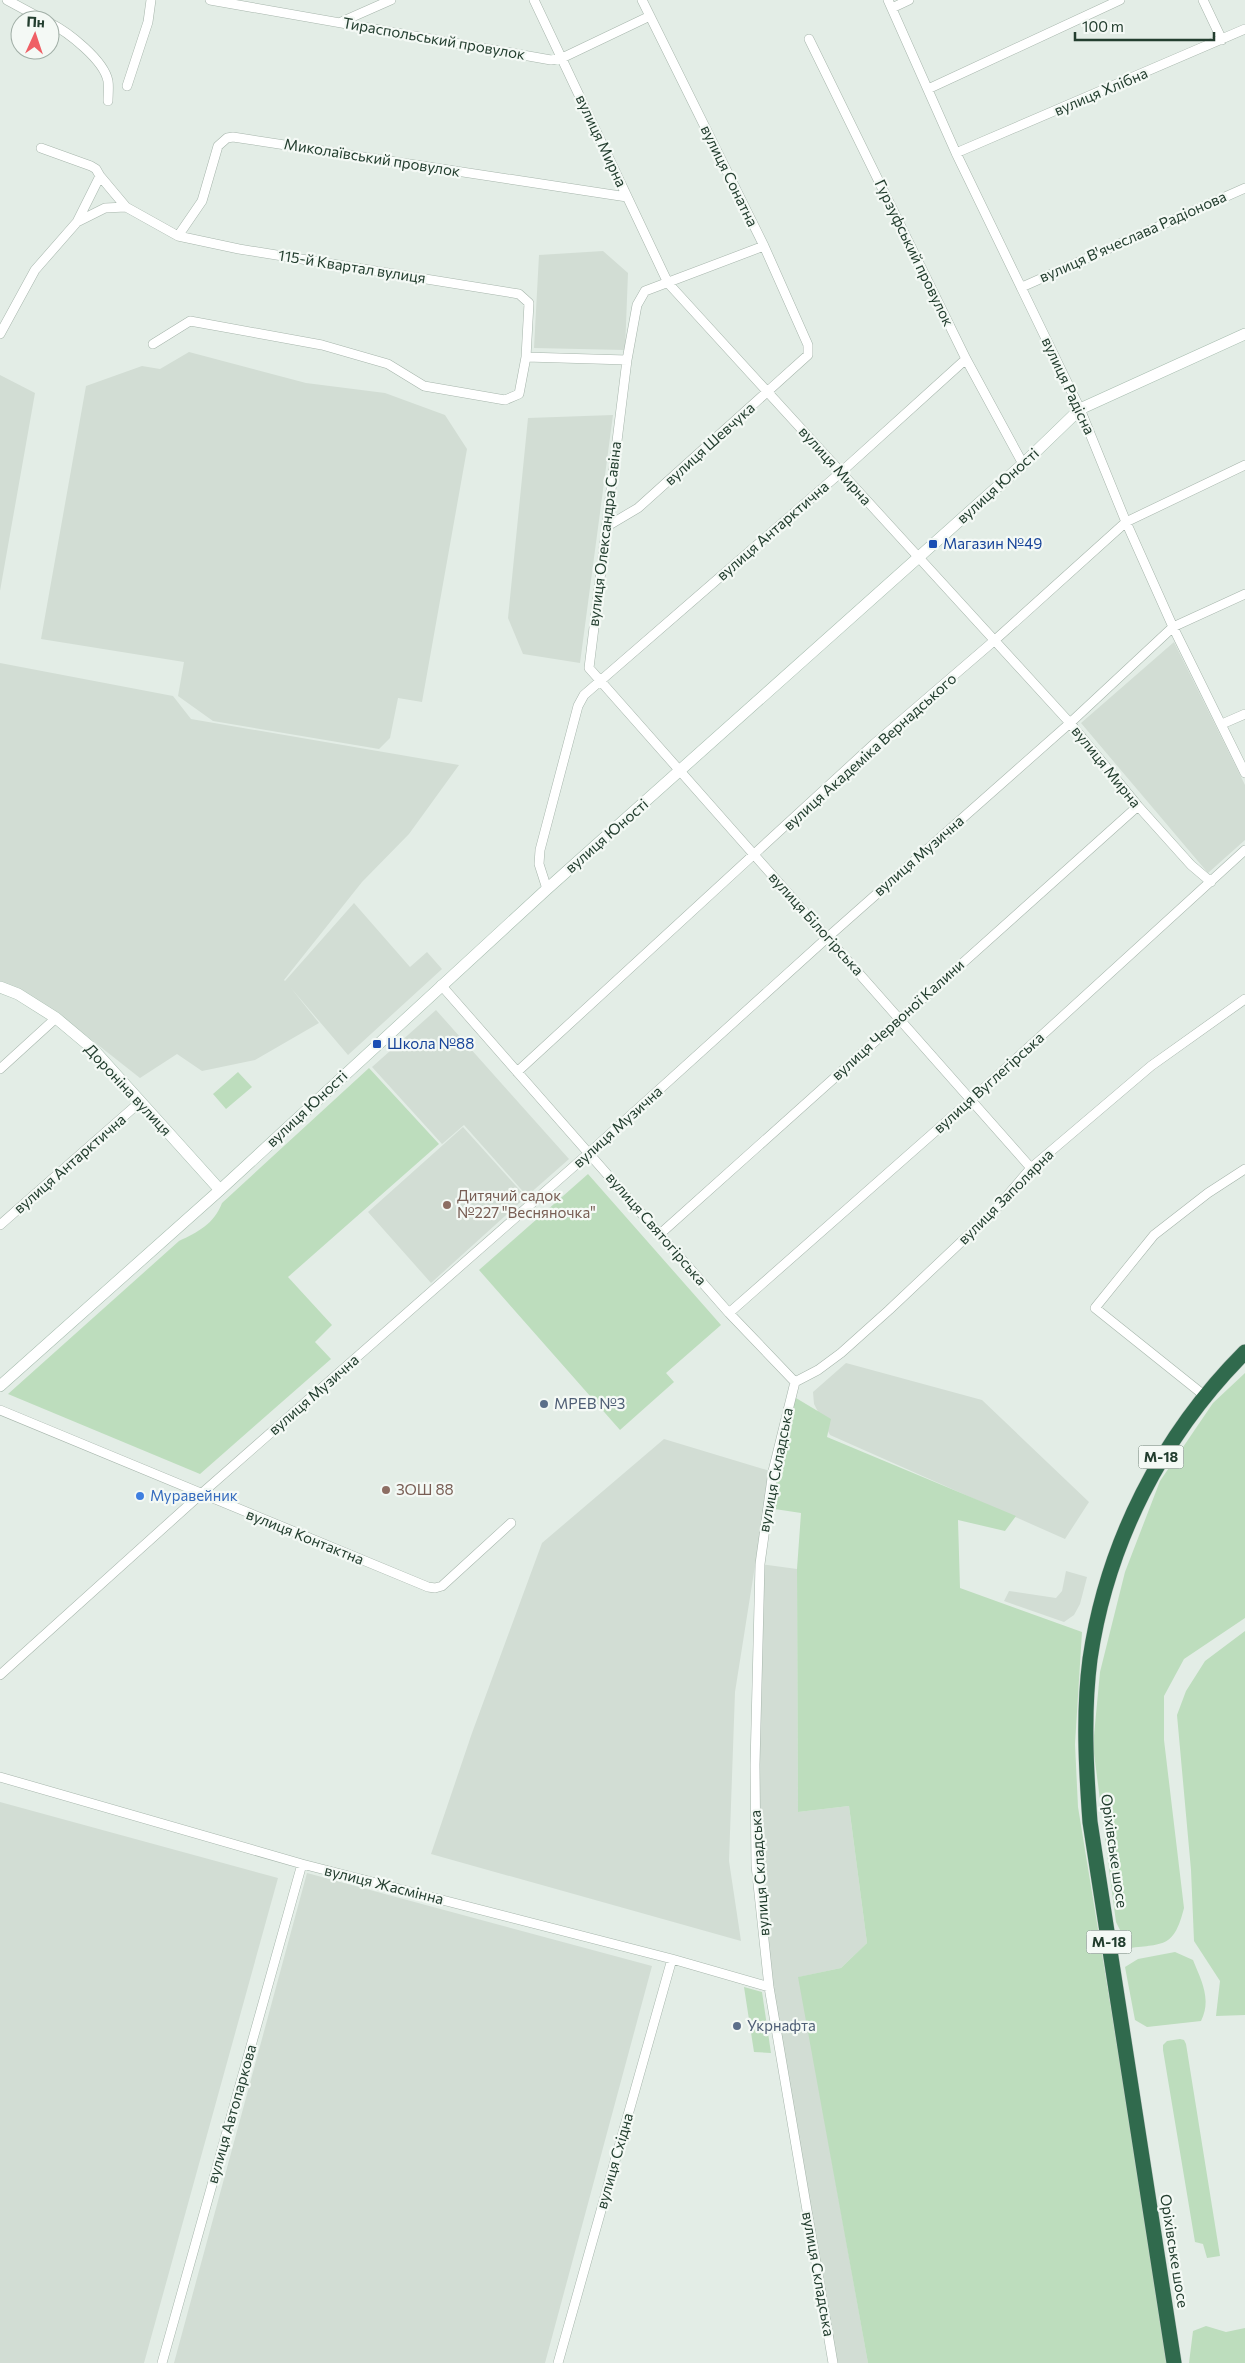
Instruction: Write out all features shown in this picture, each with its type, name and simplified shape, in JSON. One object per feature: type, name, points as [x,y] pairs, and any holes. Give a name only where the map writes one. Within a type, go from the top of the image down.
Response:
[{"type":"highway","name":"М-18","points":[[1205,1396],[1245,1352]]},
{"type":"highway","name":"Оріхівське шосе","points":[[1174,2363],[1090,1822],[1086,1770],[1087,1699],[1095,1633],[1110,1573],[1128,1524],[1157,1464],[1180,1428],[1205,1396]]},
{"type":"street","points":[[6,0],[25,10]]},
{"type":"street","points":[[127,86],[148,22],[151,0]]},
{"type":"street","name":"Тираспольський провулок","points":[[210,0],[551,60],[562,58],[650,16]]},
{"type":"street","points":[[341,22],[391,0]]},
{"type":"street","name":"вулиця Мирна","points":[[534,0],[668,283],[995,640],[1070,723],[1138,806],[1191,865],[1210,882]]},
{"type":"street","name":"вулиця Сонатна","points":[[642,0],[806,335],[808,355]]},
{"type":"street","points":[[890,4],[909,0]]},
{"type":"street","points":[[928,89],[1120,0]]},
{"type":"street","points":[[1203,0],[1222,40]]},
{"type":"street","name":"вулиця Радісна","points":[[890,4],[956,153],[1080,409],[1126,522],[1173,628],[1245,773]]},
{"type":"street","points":[[60,29],[75,38],[102,68],[108,80],[108,101]]},
{"type":"street","name":"вулиця Хлібна","points":[[956,153],[1245,29]]},
{"type":"street","name":"Гурзуфський провулок","points":[[810,39],[966,360],[1024,464]]},
{"type":"street","name":"Миколаївський провулок","points":[[178,236],[202,201],[218,146],[227,138],[233,137],[627,197]]},
{"type":"street","name":"115-й Квартал вулиця","points":[[41,148],[96,169],[126,207],[178,236],[239,249],[519,294],[529,304],[526,357],[519,394],[505,400],[424,386],[388,364],[322,345],[190,321],[153,344]]},
{"type":"street","points":[[0,334],[35,270],[77,222],[88,196],[100,176]]},
{"type":"street","name":"вулиця В'ячеслава Радіонова","points":[[1022,287],[1245,188]]},
{"type":"street","points":[[77,222],[105,208],[126,207]]},
{"type":"street","name":"вулиця Олександра Савіна","points":[[600,681],[589,668],[627,360],[637,305],[645,291],[764,246]]},
{"type":"street","name":"вулиця Юності","points":[[0,1386],[220,1190],[547,889],[1024,464],[1080,409],[1245,334]]},
{"type":"street","name":"вулиця Шевчука","points":[[606,527],[638,508],[808,355]]},
{"type":"street","points":[[526,357],[627,360]]},
{"type":"street","name":"вулиця Антарктична","points":[[600,681],[840,473],[966,360]]},
{"type":"street","name":"вулиця Академіка Вернадського","points":[[517,1072],[874,744],[995,640],[1126,522],[1245,465]]},
{"type":"street","name":"вулиця Музична","points":[[0,1676],[202,1494],[589,1153],[828,936],[1070,723],[1173,628],[1245,594]]},
{"type":"street","points":[[547,889],[539,864],[540,850],[578,706],[584,695],[600,681]]},
{"type":"street","name":"вулиця Білогірська","points":[[600,681],[828,936],[1031,1168]]},
{"type":"street","points":[[1222,724],[1245,714]]},
{"type":"street","name":"вулиця Червоної Калини","points":[[660,1234],[1138,806]]},
{"type":"street","name":"вулиця Вуглегірська","points":[[729,1313],[972,1099],[1245,850]]},
{"type":"street","name":"вулиця Святогірська","points":[[441,985],[729,1313],[795,1382]]},
{"type":"street","name":"Дороніна вулиця","points":[[0,987],[18,994],[56,1018],[93,1049],[220,1190]]},
{"type":"street","name":"вулиця Заполярна","points":[[795,1382],[818,1370],[868,1329],[995,1210],[1031,1168],[1164,1057],[1245,999]]},
{"type":"street","points":[[0,1069],[56,1018]]},
{"type":"street","name":"вулиця Антарктична","points":[[0,1226],[140,1102]]},
{"type":"street","points":[[1205,1396],[1095,1308],[1154,1235],[1208,1193],[1245,1169]]},
{"type":"street","name":"вулиця Складська","points":[[795,1382],[773,1471],[760,1564],[755,1765],[756,1865],[769,1987],[833,2363]]},
{"type":"street","name":"вулиця Контактна","points":[[0,1410],[428,1587],[442,1586],[511,1523]]},
{"type":"street","name":"вулиця Жасмінна","points":[[0,1777],[302,1864],[672,1959],[769,1987]]},
{"type":"street","name":"вулиця Автопаркова","points":[[162,2363],[302,1864]]},
{"type":"street","name":"вулиця Східна","points":[[558,2363],[672,1959]]},
{"type":"shaded area","points":[[603,251],[628,273],[625,350],[534,348],[539,255]]},
{"type":"shaded area","points":[[189,352],[306,383],[385,393],[445,415],[467,449],[422,702],[398,698],[390,738],[379,749],[213,721],[178,696],[184,662],[41,639],[86,386],[142,366],[160,369]]},
{"type":"shaded area","points":[[0,375],[35,393],[0,591]]},
{"type":"shaded area","points":[[613,415],[580,663],[523,654],[508,618],[528,418]]},
{"type":"shaded area","points":[[1174,642],[1245,785],[1245,840],[1208,873],[1081,723]]},
{"type":"shaded area","points":[[0,663],[173,696],[191,719],[459,765],[409,834],[362,882],[284,980],[354,903],[410,967],[427,952],[442,969],[348,1055],[291,988],[319,1023],[255,1060],[202,1071],[177,1054],[140,1078],[60,1015],[0,982]]},
{"type":"shaded area","points":[[436,1010],[569,1159],[527,1196],[464,1125],[442,1144],[372,1067]]},
{"type":"shaded area","name":"Дитячий садок №227 \"Весняночка\"","points":[[463,1127],[526,1197],[431,1283],[368,1212]]},
{"type":"shaded area","points":[[846,1363],[982,1400],[1089,1502],[1065,1539],[830,1435],[814,1404],[813,1392]]},
{"type":"shaded area","points":[[664,1439],[770,1471],[735,1692],[729,1861],[741,1941],[431,1854],[472,1733],[542,1543]]},
{"type":"shaded area","points":[[760,1564],[797,1569],[798,1812],[849,1806],[867,1943],[841,1968],[799,1977],[868,2363],[833,2363],[769,1987],[756,1865]]},
{"type":"shaded area","points":[[1066,1571],[1087,1577],[1080,1604],[1074,1615],[1064,1622],[1004,1601],[1009,1591],[1056,1598],[1062,1591]]},
{"type":"shaded area","points":[[0,1802],[278,1878],[144,2363],[0,2363]]},
{"type":"shaded area","points":[[307,1873],[652,1966],[545,2363],[174,2363]]},
{"type":"green space","points":[[369,1068],[439,1144],[288,1277],[332,1325],[315,1342],[331,1359],[200,1474],[8,1394],[179,1241],[199,1231],[210,1222],[215,1217],[222,1203]]},
{"type":"green space","points":[[238,1072],[252,1087],[226,1109],[213,1094]]},
{"type":"green space","points":[[588,1174],[721,1325],[666,1373],[674,1382],[620,1430],[479,1270]]},
{"type":"green space","points":[[1245,1373],[1245,1618],[1184,1659],[1164,1696],[1164,1740],[1184,1908],[1172,1937],[1160,1944],[1129,1948],[1116,1922],[1093,1746],[1100,1672],[1125,1572],[1160,1481],[1213,1403]]},
{"type":"green space","points":[[791,1395],[831,1419],[827,1437],[1016,1516],[1005,1531],[958,1520],[960,1588],[1082,1632],[1075,1744],[1078,1807],[1169,2363],[868,2363],[798,1977],[841,1968],[867,1943],[849,1806],[798,1812],[797,1569],[801,1513],[768,1508]]},
{"type":"green space","points":[[1245,1631],[1245,2015],[1216,2016],[1220,1981],[1194,1941],[1191,1870],[1177,1715],[1186,1691],[1205,1661]]},
{"type":"green space","points":[[1175,1952],[1193,1960],[1204,1990],[1206,2005],[1204,2013],[1201,2021],[1147,2027],[1135,2020],[1125,1967],[1138,1959]]},
{"type":"green space","points":[[744,1987],[762,1992],[771,2053],[754,2052]]},
{"type":"green space","points":[[1184,2040],[1186,2044],[1220,2256],[1207,2258],[1203,2244],[1195,2242],[1163,2050],[1163,2045],[1167,2041]]},
{"type":"green space","points":[[1206,2326],[1226,2332],[1245,2328],[1245,2363],[1189,2363],[1193,2331]]},
{"type":"place","name":"Магазин №49","points":[[933,544]]},
{"type":"place","name":"Школа №88","points":[[377,1044]]},
{"type":"place","name":"Дитячий садок №227 \"Весняночка\"","points":[[447,1205]]},
{"type":"place","name":"МРЕВ №3","points":[[544,1404]]},
{"type":"place","name":"ЗОШ 88","points":[[386,1490]]},
{"type":"place","name":"Муравейник","points":[[140,1496]]},
{"type":"place","name":"Укрнафта","points":[[737,2026]]}]
